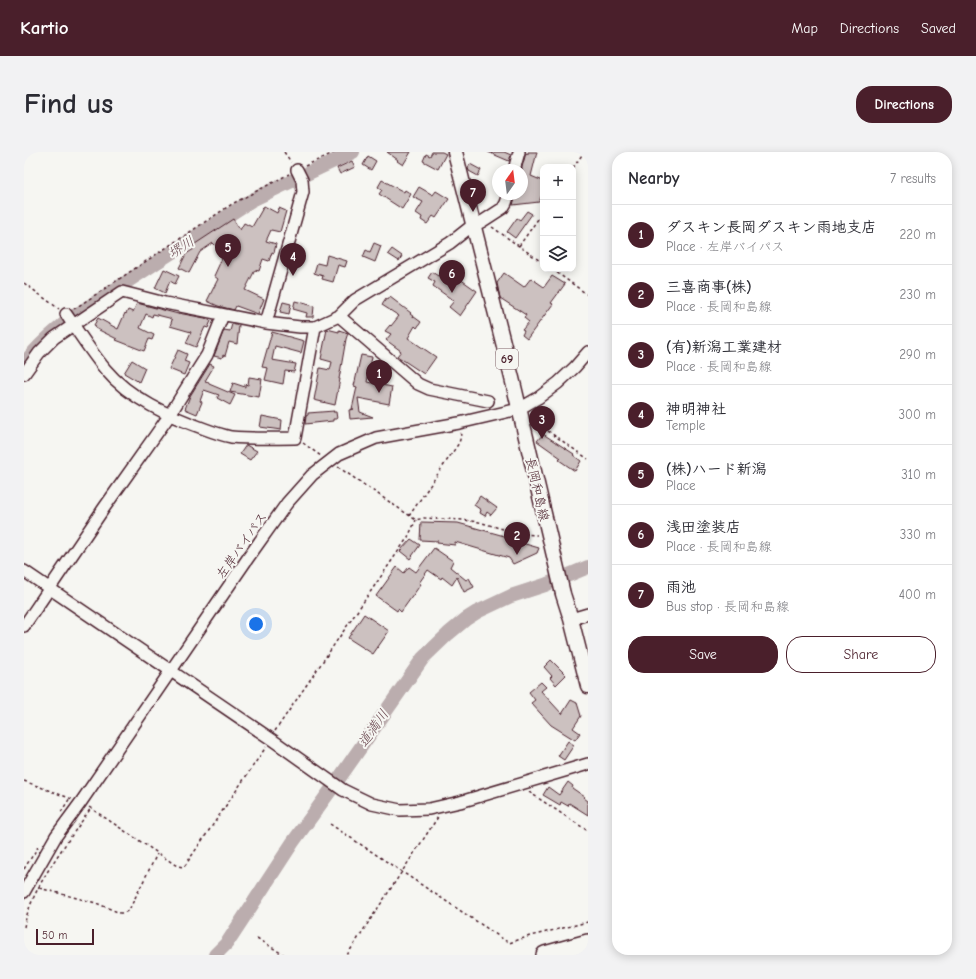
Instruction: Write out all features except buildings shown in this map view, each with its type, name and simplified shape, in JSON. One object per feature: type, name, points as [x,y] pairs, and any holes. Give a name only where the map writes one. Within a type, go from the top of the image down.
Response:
[{"type":"highway","points":[[545,955],[588,943]]},
{"type":"main road","name":"長岡和島線","points":[[455,152],[478,223],[519,409],[563,594],[588,686]]},
{"type":"street","points":[[516,164],[519,152]]},
{"type":"street","points":[[266,323],[303,192],[302,180],[297,170]]},
{"type":"street","points":[[24,374],[44,347],[59,334],[122,292],[165,303],[266,323],[300,327],[315,327],[339,316],[355,300],[450,243],[478,223],[503,208],[507,200]]},
{"type":"street","points":[[66,314],[105,369],[127,390],[169,416],[229,436],[258,439],[295,438],[315,327]]},
{"type":"street","points":[[24,626],[169,416],[207,354],[223,315]]},
{"type":"street","points":[[339,316],[418,384],[429,389],[488,401]]},
{"type":"street","name":"左岸バイパス","points":[[24,892],[56,836],[86,805],[170,671],[287,503],[312,475],[329,461],[345,451],[376,438],[459,423],[519,409],[538,398],[558,383],[588,352]]},
{"type":"street","points":[[24,571],[271,739],[343,790],[372,804],[400,810],[429,809],[519,785],[588,764]]},
{"type":"street","points":[[571,619],[588,614]]},
{"type":"path","points":[[284,152],[297,170]]},
{"type":"path","points":[[24,282],[66,314],[232,204],[335,152]]},
{"type":"path","points":[[576,164],[584,152]]},
{"type":"path","points":[[519,246],[540,216]]},
{"type":"path","points":[[478,223],[519,246],[540,261]]},
{"type":"path","points":[[556,272],[588,296]]},
{"type":"path","points":[[409,516],[459,443],[461,436],[459,423]]},
{"type":"path","points":[[538,424],[588,459]]},
{"type":"path","points":[[295,438],[416,520],[424,518],[463,520],[479,522],[520,534],[549,534]]},
{"type":"path","points":[[24,781],[86,805],[177,866],[184,867],[271,739],[274,732],[408,537],[416,520]]},
{"type":"path","points":[[519,785],[535,797],[588,830]]},
{"type":"path","points":[[24,927],[30,906],[39,888],[86,805]]},
{"type":"path","points":[[347,955],[446,805]]},
{"type":"path","points":[[330,824],[509,943],[530,936],[588,922]]},
{"type":"path","points":[[39,888],[96,902],[120,913],[124,913],[129,910],[158,853]]},
{"type":"path","points":[[257,938],[284,955]]},
{"type":"waterway","name":"堺川","points":[[24,364],[51,335],[70,319],[252,200],[353,152]]},
{"type":"waterway","name":"道満川","points":[[215,955],[227,943],[293,842],[423,658],[448,634],[477,612],[511,596],[545,585],[588,567]]},
{"type":"place","name":"雨池","points":[[473,212]]},
{"type":"place","name":"(株)ハード新潟","points":[[228,267]]},
{"type":"place","name":"神明神社","points":[[293,276]]},
{"type":"place","name":"浅田塗装店","points":[[452,293]]},
{"type":"place","name":"ダスキン長岡ダスキン雨地支店","points":[[379,393]]},
{"type":"place","name":"(有)新潟工業建材","points":[[542,439]]},
{"type":"place","name":"三喜商事(株)","points":[[517,555]]}]
